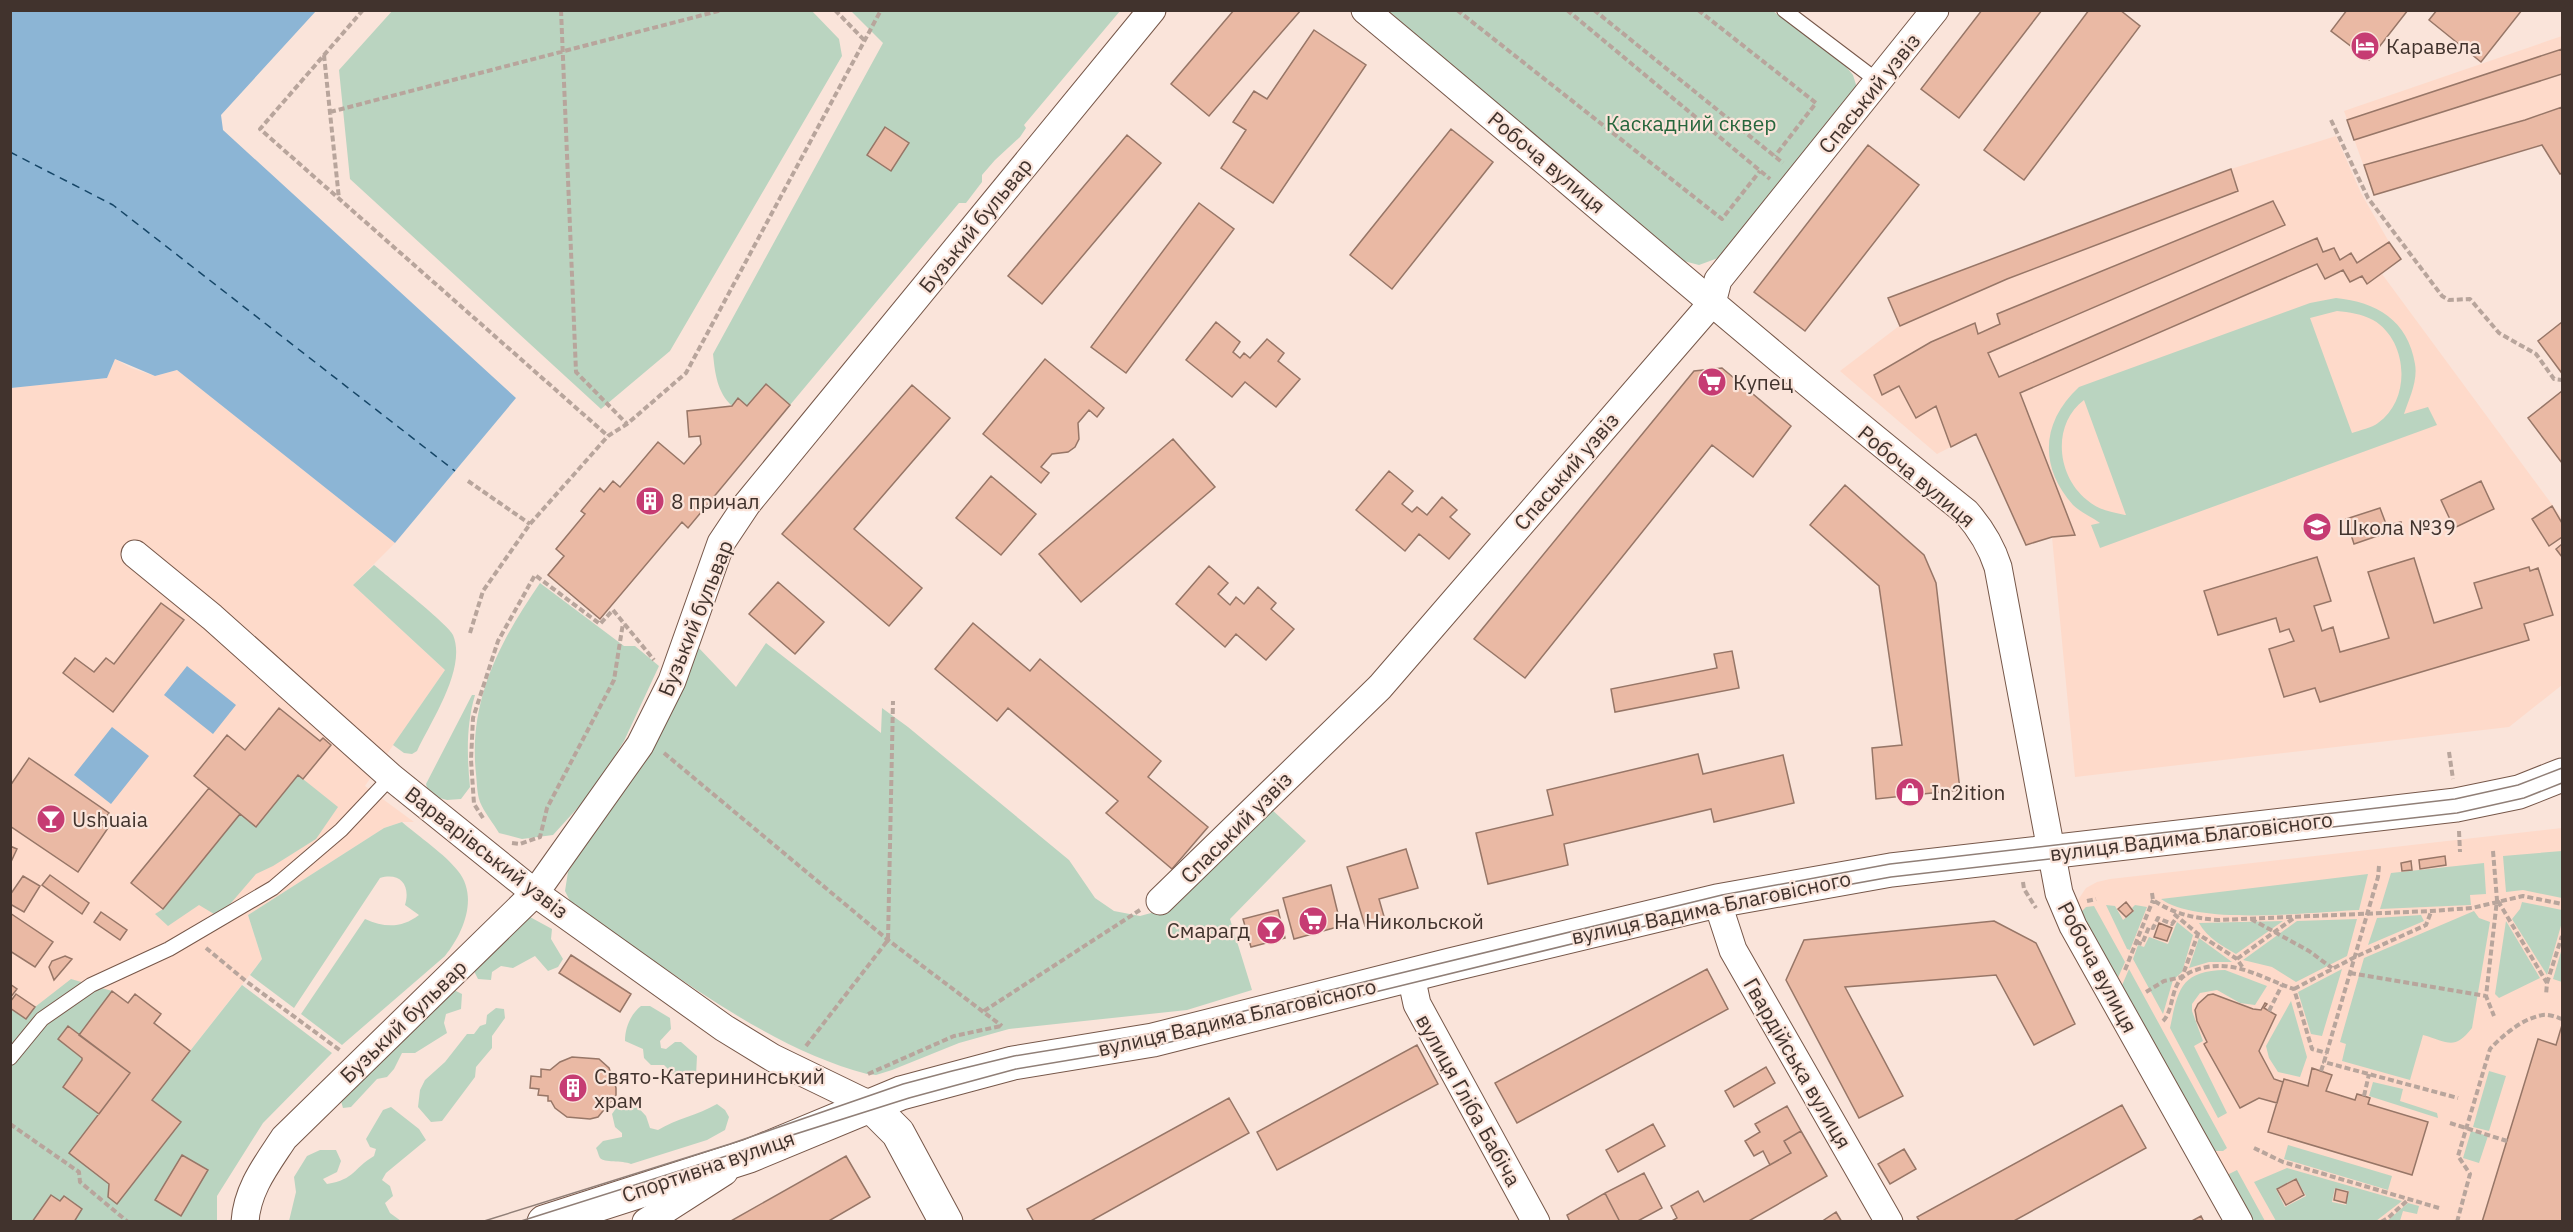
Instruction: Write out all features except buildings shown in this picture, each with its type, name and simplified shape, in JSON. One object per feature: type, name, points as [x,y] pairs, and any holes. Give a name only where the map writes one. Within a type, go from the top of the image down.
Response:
[{"type":"street","name":"Бузький бульвар","points":[[244,1221],[248,1200],[257,1179],[284,1138],[535,893],[640,745],[672,681],[722,543],[747,504],[1152,10]]},
{"type":"street","name":"Робоча вулиця","points":[[1365,10],[1827,401],[1966,512],[1991,545],[1998,567],[2036,763],[2050,853],[2064,905],[2111,994],[2239,1221]]},
{"type":"street","name":"Спаський узвіз","points":[[1160,901],[1380,687],[1712,303],[1718,280],[1935,10]]},
{"type":"street","name":"Варварівський узвіз","points":[[135,555],[212,617],[391,777],[535,893],[724,1028],[773,1058],[870,1105]]},
{"type":"street","name":"вулиця Вадима Благовісного","points":[[870,1105],[901,1093],[1013,1064],[1153,1040],[1717,901],[1891,870],[2456,805],[2548,787],[2562,775]]},
{"type":"street","name":"Гвардійська вулиця","points":[[1717,901],[1733,950],[1888,1221]]},
{"type":"street","name":"вулиця Гліба Бабіча","points":[[1412,976],[1417,1004],[1536,1221]]},
{"type":"street","name":"Спортивна вулиця","points":[[544,1221],[749,1156],[870,1105]]},
{"type":"street","points":[[870,1105],[898,1133],[946,1221]]},
{"type":"street","points":[[646,1221],[749,1156]]},
{"type":"lane","points":[[1784,10],[1878,82]]},
{"type":"lane","points":[[10,1058],[42,1019],[91,985],[169,949],[273,888],[341,830],[391,777]]},
{"type":"path","points":[[363,10],[260,129],[608,436]]},
{"type":"path","points":[[561,10],[576,372],[627,424]]},
{"type":"path","points":[[330,112],[723,10]]},
{"type":"path","points":[[835,10],[865,41]]},
{"type":"path","points":[[470,633],[483,591],[530,524],[608,436],[627,424],[686,373],[881,10]]},
{"type":"path","points":[[1457,10],[1722,219],[1760,171]]},
{"type":"path","points":[[1567,10],[1775,183]]},
{"type":"path","points":[[1594,10],[1788,167]]},
{"type":"path","points":[[1698,10],[1816,104],[1775,156]]},
{"type":"path","points":[[324,54],[339,199]]},
{"type":"path","points":[[2331,120],[2368,198],[2442,296],[2449,300],[2470,299],[2499,333],[2536,354],[2554,379],[2562,380]]},
{"type":"path","points":[[468,481],[530,524]]},
{"type":"path","points":[[484,819],[474,804],[471,760],[473,718],[498,641],[536,575],[600,624],[613,610],[622,623],[614,680],[547,808],[540,837],[520,844],[506,843]]},
{"type":"path","points":[[806,1046],[888,940],[892,701]]},
{"type":"path","points":[[656,748],[681,766],[888,940],[1002,1026],[954,1036],[879,1068],[839,1091]]},
{"type":"path","points":[[2493,851],[2497,900],[2486,996],[2494,1016]]},
{"type":"path","points":[[2321,1071],[2378,877],[2379,866]]},
{"type":"path","points":[[2111,994],[2118,986],[2136,942],[2152,900],[2152,893]]},
{"type":"path","points":[[2171,912],[2198,918],[2367,914],[2472,908],[2497,900],[2523,896],[2562,904]]},
{"type":"path","points":[[2152,900],[2237,959],[2243,968]]},
{"type":"path","points":[[2497,900],[2547,984]]},
{"type":"path","points":[[984,1011],[1131,914],[1160,901]]},
{"type":"path","points":[[2146,992],[2164,981],[2182,977],[2205,967],[2243,968],[2294,989],[2332,968],[2426,924],[2431,911]]},
{"type":"path","points":[[2136,942],[2142,944],[2149,927],[2153,928],[2158,918],[2172,924],[2177,917]]},
{"type":"path","points":[[2237,959],[2295,917]]},
{"type":"path","points":[[2251,918],[2309,951],[2332,968]]},
{"type":"path","points":[[2163,1021],[2168,1017],[2173,993],[2182,977],[2198,934]]},
{"type":"path","points":[[192,936],[247,982],[343,1053]]},
{"type":"path","points":[[2546,995],[2547,984],[2562,936]]},
{"type":"path","points":[[2350,974],[2486,996]]},
{"type":"path","points":[[2269,1011],[2282,985]]},
{"type":"path","points":[[2294,989],[2312,1049],[2327,1053]]},
{"type":"path","points":[[2457,1221],[2470,1173],[2458,1156],[2490,1049],[2502,1036],[2535,1017],[2546,1014],[2562,1019]]},
{"type":"path","points":[[2324,1062],[2458,1098]]},
{"type":"path","points":[[2364,1096],[2369,1074]]},
{"type":"path","points":[[10,1124],[79,1172],[80,1182],[128,1221]]},
{"type":"path","points":[[2451,1124],[2507,1141]]},
{"type":"path","points":[[2254,1149],[2283,1162],[2439,1208]]},
{"type":"path","points":[[2381,1221],[2388,1218],[2409,1199]]},
{"type":"shaded area","points":[[2562,36],[2562,178],[2542,145],[2374,195],[2344,111]]},
{"type":"shaded area","name":"Школа №39","points":[[2336,136],[2361,193],[2401,259],[2382,274],[2562,518],[2562,685],[2509,727],[2075,777],[2052,537],[2026,545],[1976,434],[1937,454],[1840,371],[1899,326],[1888,298],[2231,169]]},
{"type":"shaded area","points":[[115,359],[131,368],[155,376],[177,370],[395,543],[353,585],[445,670],[365,786],[414,822],[402,822],[384,828],[248,915],[262,959],[190,1051],[128,1003],[26,1019],[11,1009],[10,388],[107,378]]},
{"type":"shaded area","points":[[2562,828],[2562,1221],[2250,1221],[2076,903],[2086,888],[2110,879]]},
{"type":"green space","points":[[393,10],[812,11],[839,39],[842,56],[670,351],[601,409],[350,179],[339,70]]},
{"type":"green space","points":[[851,11],[1120,11],[1024,125],[1026,128],[1020,137],[982,175],[982,182],[966,203],[959,203],[790,405],[766,384],[747,406],[738,398],[732,406],[720,388],[713,354],[883,43]]},
{"type":"green space","name":"Каскадний сквер","points":[[1376,11],[1773,11],[1843,63],[1853,75],[1857,88],[1729,254],[1699,265],[1680,260]]},
{"type":"green space","points":[[2336,298],[2351,300],[2377,309],[2388,316],[2405,336],[2416,370],[2404,414],[2428,407],[2437,425],[2100,548],[2091,525],[2100,523],[2073,505],[2054,475],[2050,459],[2049,444],[2052,429],[2067,400],[2079,387],[2310,303]],"holes":[[[2337,311],[2364,316],[2385,329],[2399,355],[2401,370],[2401,385],[2389,413],[2375,425],[2352,433],[2310,318]],[[2084,400],[2126,515],[2110,512],[2087,500],[2077,490],[2064,464],[2062,450],[2067,422]]]},
{"type":"green space","points":[[374,565],[449,630],[453,635],[456,648],[455,663],[446,694],[417,751],[412,754],[404,753],[393,745],[445,670],[353,585]]},
{"type":"green space","points":[[540,583],[624,646],[635,646],[659,666],[624,741],[593,791],[553,835],[522,839],[499,833],[482,806],[477,788],[475,747],[482,697],[490,673],[512,627]]},
{"type":"green space","points":[[766,643],[881,733],[882,708],[908,727],[1069,860],[1095,898],[1114,911],[1140,916],[1162,910],[1269,807],[1306,841],[1230,919],[1252,990],[1187,1010],[1009,1029],[959,1043],[892,1070],[876,1075],[867,1074],[828,1061],[751,1024],[713,1001],[571,903],[565,891],[568,872],[646,751],[697,646],[736,687]]},
{"type":"green space","points":[[472,695],[475,695],[468,741],[470,787],[461,799],[447,800],[429,795],[426,784]]},
{"type":"green space","points":[[298,775],[338,807],[316,839],[256,874],[219,917],[199,905],[168,926],[155,914],[163,909],[240,814]]},
{"type":"green space","points":[[402,822],[458,871],[467,892],[466,915],[458,937],[445,956],[342,1045],[301,1014],[365,919],[379,924],[393,925],[406,922],[419,915],[405,905],[405,886],[393,877],[380,878],[294,1008],[250,975],[262,959],[248,915],[384,828]]},
{"type":"green space","points":[[2562,851],[2562,898],[2523,890],[2506,892],[2503,856]]},
{"type":"green space","points":[[2484,863],[2486,894],[2470,895],[2471,905],[2380,909],[2391,873]]},
{"type":"green space","points":[[2368,874],[2359,910],[2285,915],[2228,915],[2178,907],[2161,899]]},
{"type":"green space","points":[[2522,902],[2562,910],[2562,922],[2547,975],[2512,919],[2520,909]]},
{"type":"green space","points":[[2106,905],[2115,906],[2123,920],[2134,911],[2132,908],[2135,905],[2147,907],[2130,950],[2127,949]]},
{"type":"green space","points":[[2094,906],[2125,962],[2116,982],[2081,912],[2086,907]]},
{"type":"green space","points":[[2474,911],[2479,918],[2490,922],[2472,1028],[2466,1035],[2450,1043],[2423,1035],[2410,1080],[2342,1061],[2346,1044],[2340,1042],[2364,958]]},
{"type":"green space","points":[[2421,915],[2424,921],[2368,945],[2377,918]]},
{"type":"green space","points":[[530,917],[552,929],[551,939],[563,959],[558,967],[548,971],[535,956],[513,968],[501,966],[492,972],[491,980],[478,979],[474,971]]},
{"type":"green space","points":[[2357,919],[2347,956],[2296,982],[2272,967],[2243,960],[2297,921]]},
{"type":"green space","points":[[2283,921],[2236,954],[2211,937],[2199,923]]},
{"type":"green space","points":[[2506,921],[2540,978],[2499,998],[2495,994]]},
{"type":"green space","points":[[2177,922],[2193,935],[2182,972],[2173,980],[2163,1014],[2133,959],[2138,945],[2144,947],[2149,937],[2168,944]]},
{"type":"green space","points":[[2199,938],[2232,962],[2209,962],[2189,968]]},
{"type":"green space","points":[[2562,948],[2562,982],[2553,979]]},
{"type":"green space","points":[[2129,969],[2227,1148],[2223,1151],[2213,1151],[2120,990]]},
{"type":"green space","points":[[2342,969],[2322,1036],[2311,1034],[2298,992]]},
{"type":"green space","points":[[2225,970],[2267,986],[2255,1005],[2240,1003],[2217,990],[2200,993],[2192,1004],[2192,1011],[2203,1041],[2194,1046],[2227,1113],[2218,1118],[2170,1028],[2179,993],[2184,985],[2199,974]]},
{"type":"green space","points":[[71,979],[112,991],[127,1003],[135,994],[161,1014],[154,1024],[190,1051],[242,985],[332,1053],[263,1123],[217,1196],[217,1221],[11,1221],[10,1009],[26,1019],[35,1007]]},
{"type":"green space","points":[[454,990],[462,994],[461,1009],[446,1014],[444,1023],[447,1033],[415,1053],[402,1053],[387,1077],[377,1079],[351,1107],[343,1108],[341,1101]]},
{"type":"green space","points":[[2291,1001],[2307,1057],[2300,1077],[2278,1072],[2269,1058],[2266,1046]]},
{"type":"green space","points":[[641,1006],[650,1006],[670,1018],[671,1029],[660,1041],[661,1048],[666,1049],[675,1042],[681,1042],[697,1056],[696,1076],[693,1083],[683,1084],[664,1065],[651,1065],[644,1058],[643,1049],[625,1041],[629,1021]]},
{"type":"green space","points":[[496,1008],[504,1009],[505,1018],[492,1036],[492,1048],[476,1067],[475,1077],[442,1121],[431,1122],[418,1107],[420,1090],[425,1080],[445,1062],[467,1034],[474,1034],[480,1026],[486,1024],[487,1015]]},
{"type":"green space","points":[[2489,1071],[2506,1076],[2489,1131],[2473,1127]]},
{"type":"green space","points":[[2373,1082],[2403,1089],[2400,1101],[2437,1113],[2438,1118],[2369,1096]]},
{"type":"green space","points":[[634,1103],[646,1116],[650,1128],[658,1130],[717,1104],[725,1110],[729,1117],[725,1130],[707,1140],[631,1164],[602,1160],[596,1148],[603,1141],[622,1137],[622,1133],[615,1127],[612,1114],[619,1104]]},
{"type":"green space","points":[[391,1107],[419,1129],[426,1140],[386,1173],[382,1180],[390,1186],[393,1196],[385,1203],[390,1213],[401,1221],[289,1221],[296,1192],[294,1177],[307,1156],[320,1150],[336,1150],[341,1161],[337,1172],[323,1179],[327,1184],[349,1176],[374,1156],[376,1149],[370,1147],[366,1139],[383,1110]]},
{"type":"green space","points":[[2471,1131],[2488,1136],[2479,1163],[2463,1158]]},
{"type":"green space","points":[[2288,1145],[2392,1176],[2388,1190],[2284,1159]]},
{"type":"green space","points":[[2287,1168],[2402,1201],[2376,1221],[2276,1221],[2254,1182]],"holes":[[[2296,1178],[2306,1196],[2285,1207],[2276,1189]],[[2335,1188],[2349,1191],[2346,1205],[2332,1202]]]},
{"type":"green space","points":[[2237,1170],[2265,1221],[2250,1221],[2227,1175]]},
{"type":"green space","points":[[2408,1203],[2419,1206],[2417,1214],[2403,1211],[2400,1221],[2387,1221]]},
{"type":"water","points":[[10,11],[316,11],[221,115],[223,130],[516,398],[395,543],[177,370],[155,376],[115,359],[107,378],[11,388]]},
{"type":"water","points":[[187,666],[236,705],[213,734],[164,695]]},
{"type":"water","points":[[112,727],[149,756],[111,804],[74,775]]},
{"type":"ferry route","points":[[10,152],[113,205],[455,471]]},
{"type":"tram line","points":[[481,1222],[730,1144],[903,1084],[952,1071],[1014,1056],[1150,1034],[1722,895],[1890,864],[2455,799],[2518,785],[2562,768]]},
{"type":"tram line","points":[[518,1222],[909,1098],[1016,1069],[1154,1046],[1719,908],[1891,877],[2457,813],[2524,798],[2562,783]]},
{"type":"place","name":"Каравела","points":[[2365,46]]},
{"type":"place","name":"Купец","points":[[1712,382]]},
{"type":"place","name":"8 причал","points":[[650,501]]},
{"type":"place","name":"Школа №39","points":[[2317,527]]},
{"type":"place","name":"In2ition","points":[[1910,792]]},
{"type":"place","name":"Ushuaia","points":[[51,819]]},
{"type":"place","name":"На Никольской","points":[[1313,921]]},
{"type":"place","name":"Смарагд","points":[[1271,930]]},
{"type":"place","name":"Свято-Катерининський храм","points":[[573,1088]]}]
